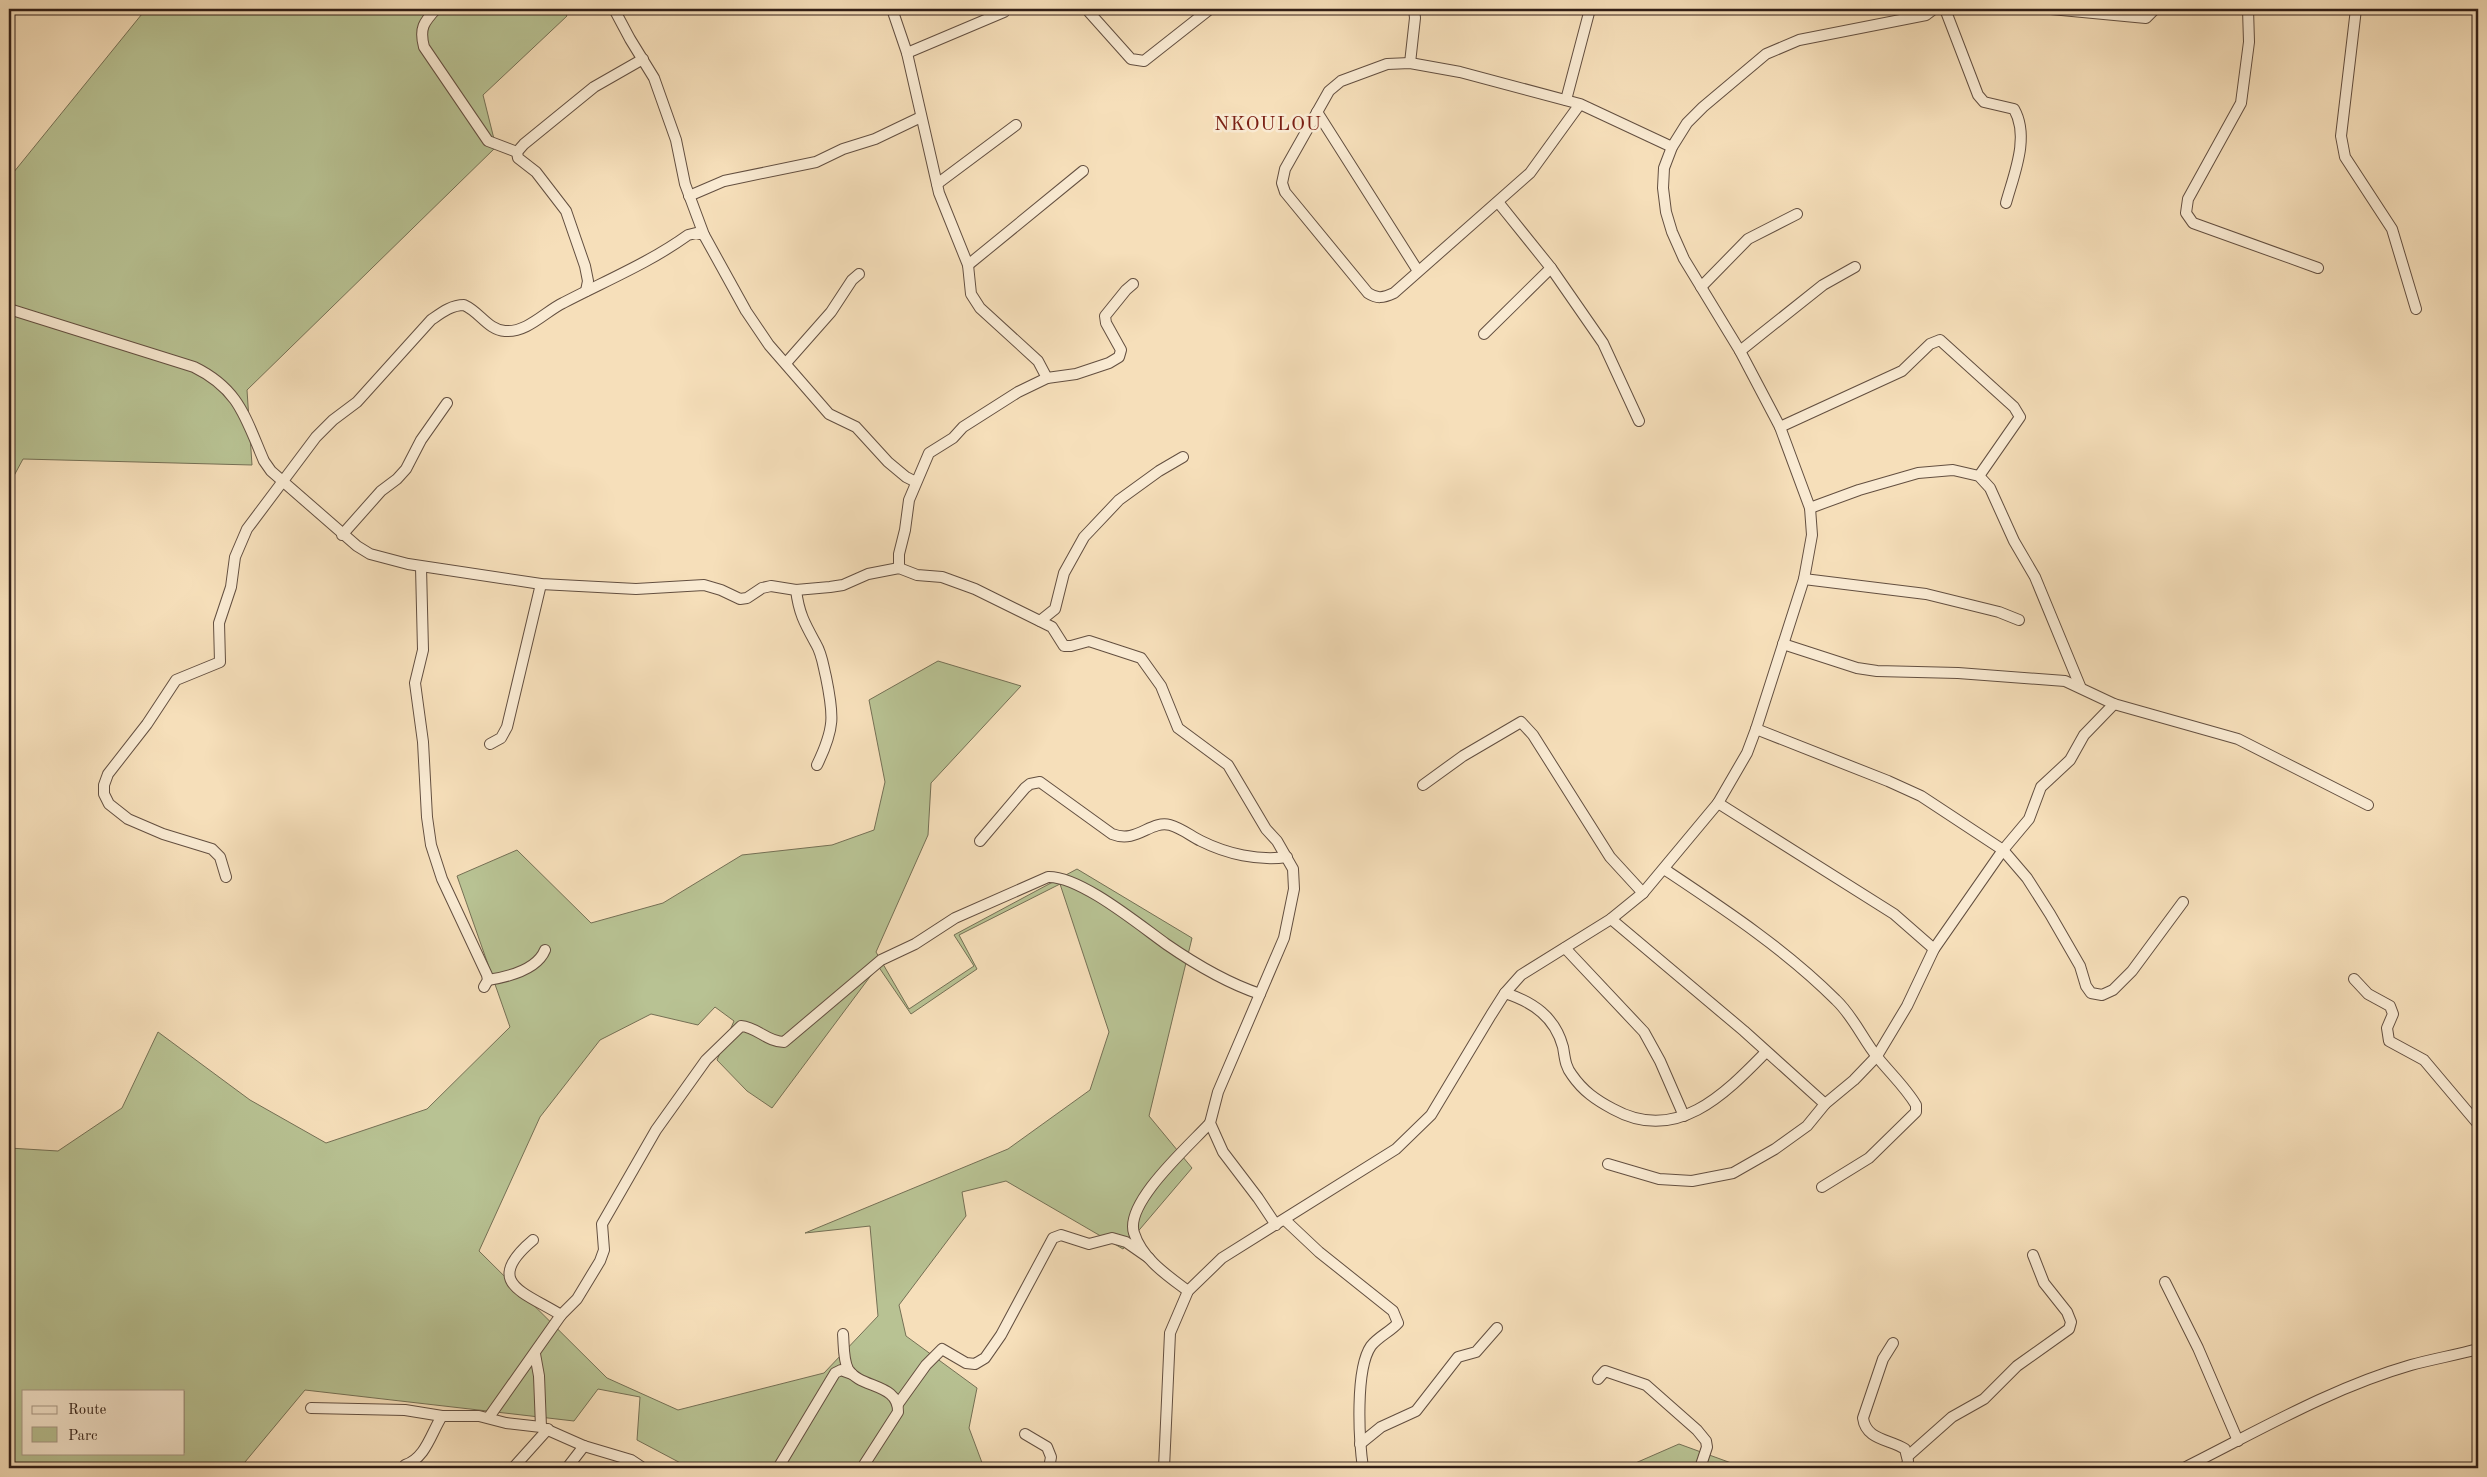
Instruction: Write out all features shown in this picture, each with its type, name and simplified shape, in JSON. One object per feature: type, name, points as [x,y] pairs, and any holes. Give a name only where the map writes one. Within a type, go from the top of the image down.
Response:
[{"type":"street","points":[[436,9],[423,23],[420,32],[424,47],[488,141],[517,152]]},
{"type":"street","points":[[614,9],[660,90],[676,140],[689,196],[704,235],[746,311],[769,345],[829,414],[856,426],[888,462],[906,477],[916,482]]},
{"type":"street","points":[[892,9],[907,53],[937,184],[968,265],[969,288],[977,304],[1038,361],[1047,378]]},
{"type":"street","points":[[1089,12],[1131,59],[1144,61],[1210,9]]},
{"type":"street","points":[[1410,63],[1415,18],[1414,9]]},
{"type":"street","points":[[1566,100],[1590,9]]},
{"type":"street","points":[[1164,1468],[1170,1333],[1188,1291],[1222,1258],[1396,1149],[1415,1133],[1431,1115],[1505,993],[1521,975],[1611,919],[1642,893],[1718,803],[1747,753],[1804,579],[1812,535],[1810,508],[1780,427],[1740,351],[1684,259],[1666,212],[1663,188],[1664,168],[1672,148],[1687,123],[1703,107],[1766,54],[1799,40],[1926,15],[1934,9]]},
{"type":"street","points":[[1945,9],[1978,95],[1984,102],[2014,109],[2020,120],[2019,157],[2006,203]]},
{"type":"street","points":[[2051,9],[2069,9],[2146,18],[2155,9]]},
{"type":"street","points":[[2248,9],[2249,42],[2241,103],[2188,199],[2186,212],[2192,223],[2318,268]]},
{"type":"street","points":[[2356,9],[2341,136],[2344,157],[2392,229],[2416,309]]},
{"type":"street","points":[[907,53],[1004,12]]},
{"type":"street","points":[[517,152],[524,144],[594,87],[643,59]]},
{"type":"street","points":[[1580,104],[1530,173],[1394,293],[1375,298],[1368,293],[1285,192],[1282,183],[1285,169],[1329,91],[1341,81],[1387,64],[1410,63],[1460,72],[1580,104],[1672,148]]},
{"type":"street","points":[[1317,112],[1418,271]]},
{"type":"street","points":[[689,196],[724,181],[816,162],[843,149],[876,140],[921,117]]},
{"type":"street","points":[[937,184],[1016,125]]},
{"type":"street","points":[[517,152],[518,158],[536,172],[566,211],[585,266],[588,281],[586,291]]},
{"type":"street","points":[[968,265],[1083,171]]},
{"type":"street","points":[[1498,202],[1551,268],[1603,343],[1639,421]]},
{"type":"street","points":[[1701,287],[1748,239],[1797,214]]},
{"type":"street","points":[[226,877],[220,857],[212,849],[164,834],[128,818],[109,804],[104,794],[104,785],[108,774],[152,718],[176,680],[220,662],[219,623],[231,587],[235,558],[247,529],[259,510],[283,483],[316,437],[333,420],[356,402],[438,316],[451,308],[464,305],[497,330],[509,332],[528,325],[586,291],[630,270],[688,235],[696,233],[704,235]]},
{"type":"street","points":[[1740,351],[1823,285],[1855,267]]},
{"type":"street","points":[[1484,334],[1551,268]]},
{"type":"street","points":[[786,363],[831,312],[852,280],[859,274]]},
{"type":"street","points":[[899,568],[899,554],[905,530],[909,500],[925,458],[935,447],[953,438],[963,427],[1004,400],[1047,378],[1076,374],[1109,363],[1119,357],[1121,350],[1105,316],[1121,295],[1133,284]]},
{"type":"street","points":[[9,309],[194,367],[211,376],[232,393],[264,462],[283,483],[342,535],[370,554],[420,567],[540,584],[636,589],[704,584],[740,599],[747,598],[762,588],[770,586],[796,590],[843,585],[868,574],[899,568],[917,575],[942,577],[961,582],[1052,627],[1064,646],[1089,641],[1141,658],[1161,686],[1178,728],[1228,765],[1266,829],[1287,857],[1293,869],[1295,880],[1288,924],[1218,1092],[1210,1123],[1142,1198],[1133,1218],[1133,1232],[1149,1258]]},
{"type":"street","points":[[1780,427],[1902,371],[1930,344],[1940,340],[2019,412],[2020,417],[1979,476]]},
{"type":"street","points":[[342,535],[381,491],[397,479],[406,468],[421,440],[447,403]]},
{"type":"street","points":[[1040,621],[1055,610],[1064,573],[1084,537],[1119,500],[1159,471],[1183,458]]},
{"type":"street","points":[[1810,508],[1859,490],[1918,473],[1954,470],[1979,476],[1990,488],[2014,541],[2035,577],[2080,686]]},
{"type":"street","points":[[420,567],[423,650],[415,683],[423,742],[427,817],[431,845],[442,879],[486,984],[533,964],[542,958],[545,950]]},
{"type":"street","points":[[1804,579],[1926,594],[1999,612],[2019,620]]},
{"type":"street","points":[[490,744],[501,738],[507,727],[540,584]]},
{"type":"street","points":[[796,590],[802,619],[821,656],[832,702],[833,719],[831,734],[817,765]]},
{"type":"street","points":[[1783,644],[1857,668],[1877,671],[1958,673],[2055,680],[2080,686],[2114,704],[2238,739],[2368,805]]},
{"type":"street","points":[[1608,1164],[1659,1179],[1692,1181],[1733,1173],[1775,1149],[1807,1126],[1825,1104],[1854,1080],[1877,1056],[1907,1006],[1934,949],[2003,850],[2029,819],[2041,788],[2070,760],[2084,735],[2114,704]]},
{"type":"street","points":[[1423,785],[1463,756],[1521,722],[1533,735],[1610,857],[1642,893]]},
{"type":"street","points":[[1756,730],[1888,781],[1921,796],[2003,850],[2027,878],[2050,914],[2080,966],[2086,986],[2092,993],[2102,995],[2113,990],[2132,971],[2183,902]]},
{"type":"street","points":[[980,841],[1025,788],[1030,784],[1040,782],[1112,834],[1120,837],[1130,837],[1161,825],[1169,825],[1212,847],[1233,853],[1264,859],[1287,857]]},
{"type":"street","points":[[1718,803],[1894,914],[1934,949]]},
{"type":"street","points":[[1664,869],[1742,921],[1796,963],[1837,1000],[1857,1024],[1877,1056],[1916,1106],[1916,1112],[1869,1158],[1822,1187]]},
{"type":"street","points":[[489,1417],[561,1315],[577,1299],[600,1261],[604,1250],[602,1224],[656,1130],[706,1060],[741,1026],[749,1027],[776,1042],[789,1039],[881,960],[915,944],[955,918],[1038,880],[1060,877],[1082,886],[1206,969],[1260,994]]},
{"type":"street","points":[[1611,919],[1825,1104]]},
{"type":"street","points":[[1565,948],[1644,1032],[1660,1060],[1684,1116]]},
{"type":"street","points":[[2354,979],[2368,994],[2390,1006],[2393,1014],[2388,1028],[2389,1041],[2424,1060],[2478,1124]]},
{"type":"street","points":[[1505,993],[1524,999],[1538,1007],[1557,1031],[1567,1068],[1590,1096],[1621,1113],[1645,1121],[1662,1122],[1684,1116],[1729,1089],[1766,1052]]},
{"type":"street","points":[[1210,1123],[1223,1152],[1258,1198],[1280,1222],[1393,1311],[1398,1323],[1377,1340],[1364,1361],[1360,1412],[1360,1444],[1363,1468]]},
{"type":"street","points":[[898,1404],[926,1365],[942,1349],[966,1363],[975,1364],[985,1358],[1001,1334],[1053,1238],[1061,1235],[1089,1244],[1112,1238],[1126,1242],[1149,1258],[1188,1291]]},
{"type":"street","points":[[534,1240],[523,1249],[513,1263],[508,1275],[510,1281],[528,1296],[561,1315]]},
{"type":"street","points":[[1908,1456],[1952,1417],[1984,1399],[2017,1366],[2069,1329],[2071,1322],[2067,1312],[2044,1283],[2033,1255]]},
{"type":"street","points":[[2165,1282],[2198,1348],[2238,1440]]},
{"type":"street","points":[[1360,1444],[1381,1426],[1416,1410],[1458,1357],[1476,1352],[1497,1328]]},
{"type":"street","points":[[843,1334],[845,1361],[852,1374]]},
{"type":"street","points":[[1893,1343],[1883,1359],[1863,1418],[1864,1426],[1874,1437],[1895,1442],[1905,1448],[1908,1456],[1906,1468]]},
{"type":"street","points":[[2184,1468],[2296,1411],[2354,1386],[2410,1365],[2478,1349]]},
{"type":"street","points":[[513,1468],[545,1428],[535,1354]]},
{"type":"street","points":[[778,1468],[835,1373],[841,1370],[890,1394],[895,1397],[898,1404],[898,1412],[862,1468]]},
{"type":"street","points":[[1598,1379],[1605,1371],[1646,1385],[1676,1411],[1706,1441],[1707,1447],[1700,1468]]},
{"type":"street","points":[[311,1408],[405,1410],[442,1416],[489,1417],[506,1423],[545,1428],[584,1446],[631,1460],[644,1468]]},
{"type":"street","points":[[405,1465],[414,1462],[426,1448],[442,1416]]},
{"type":"street","points":[[1025,1434],[1047,1447],[1051,1456],[1049,1468]]},
{"type":"street","points":[[567,1468],[584,1446]]},
{"type":"green space","points":[[146,9],[563,9],[567,16],[483,95],[496,147],[247,390],[252,465],[23,459],[9,485],[9,178]]},
{"type":"green space","points":[[938,661],[1021,686],[931,783],[928,835],[876,952],[909,1009],[974,966],[954,935],[1077,869],[1192,938],[1149,1116],[1192,1168],[1123,1249],[1006,1181],[962,1192],[966,1216],[899,1305],[906,1336],[977,1388],[969,1428],[984,1468],[690,1468],[637,1440],[640,1397],[598,1389],[574,1421],[305,1390],[240,1468],[9,1468],[9,1148],[58,1151],[122,1108],[158,1032],[250,1100],[326,1143],[427,1109],[510,1027],[457,876],[517,850],[591,923],[663,903],[742,855],[832,845],[874,830],[885,782],[869,700]],"holes":[[[1060,884],[1109,1032],[1090,1090],[1008,1149],[805,1233],[870,1226],[878,1316],[824,1373],[678,1410],[607,1378],[479,1251],[540,1117],[600,1040],[651,1014],[698,1025],[715,1007],[734,1021],[717,1060],[747,1091],[772,1108],[878,966],[911,1014],[977,969],[959,935]]]},
{"type":"green space","points":[[1679,1444],[1745,1468],[1624,1468]]},
{"type":"district","name":"NKOULOU","points":[[1268,123]]}]
